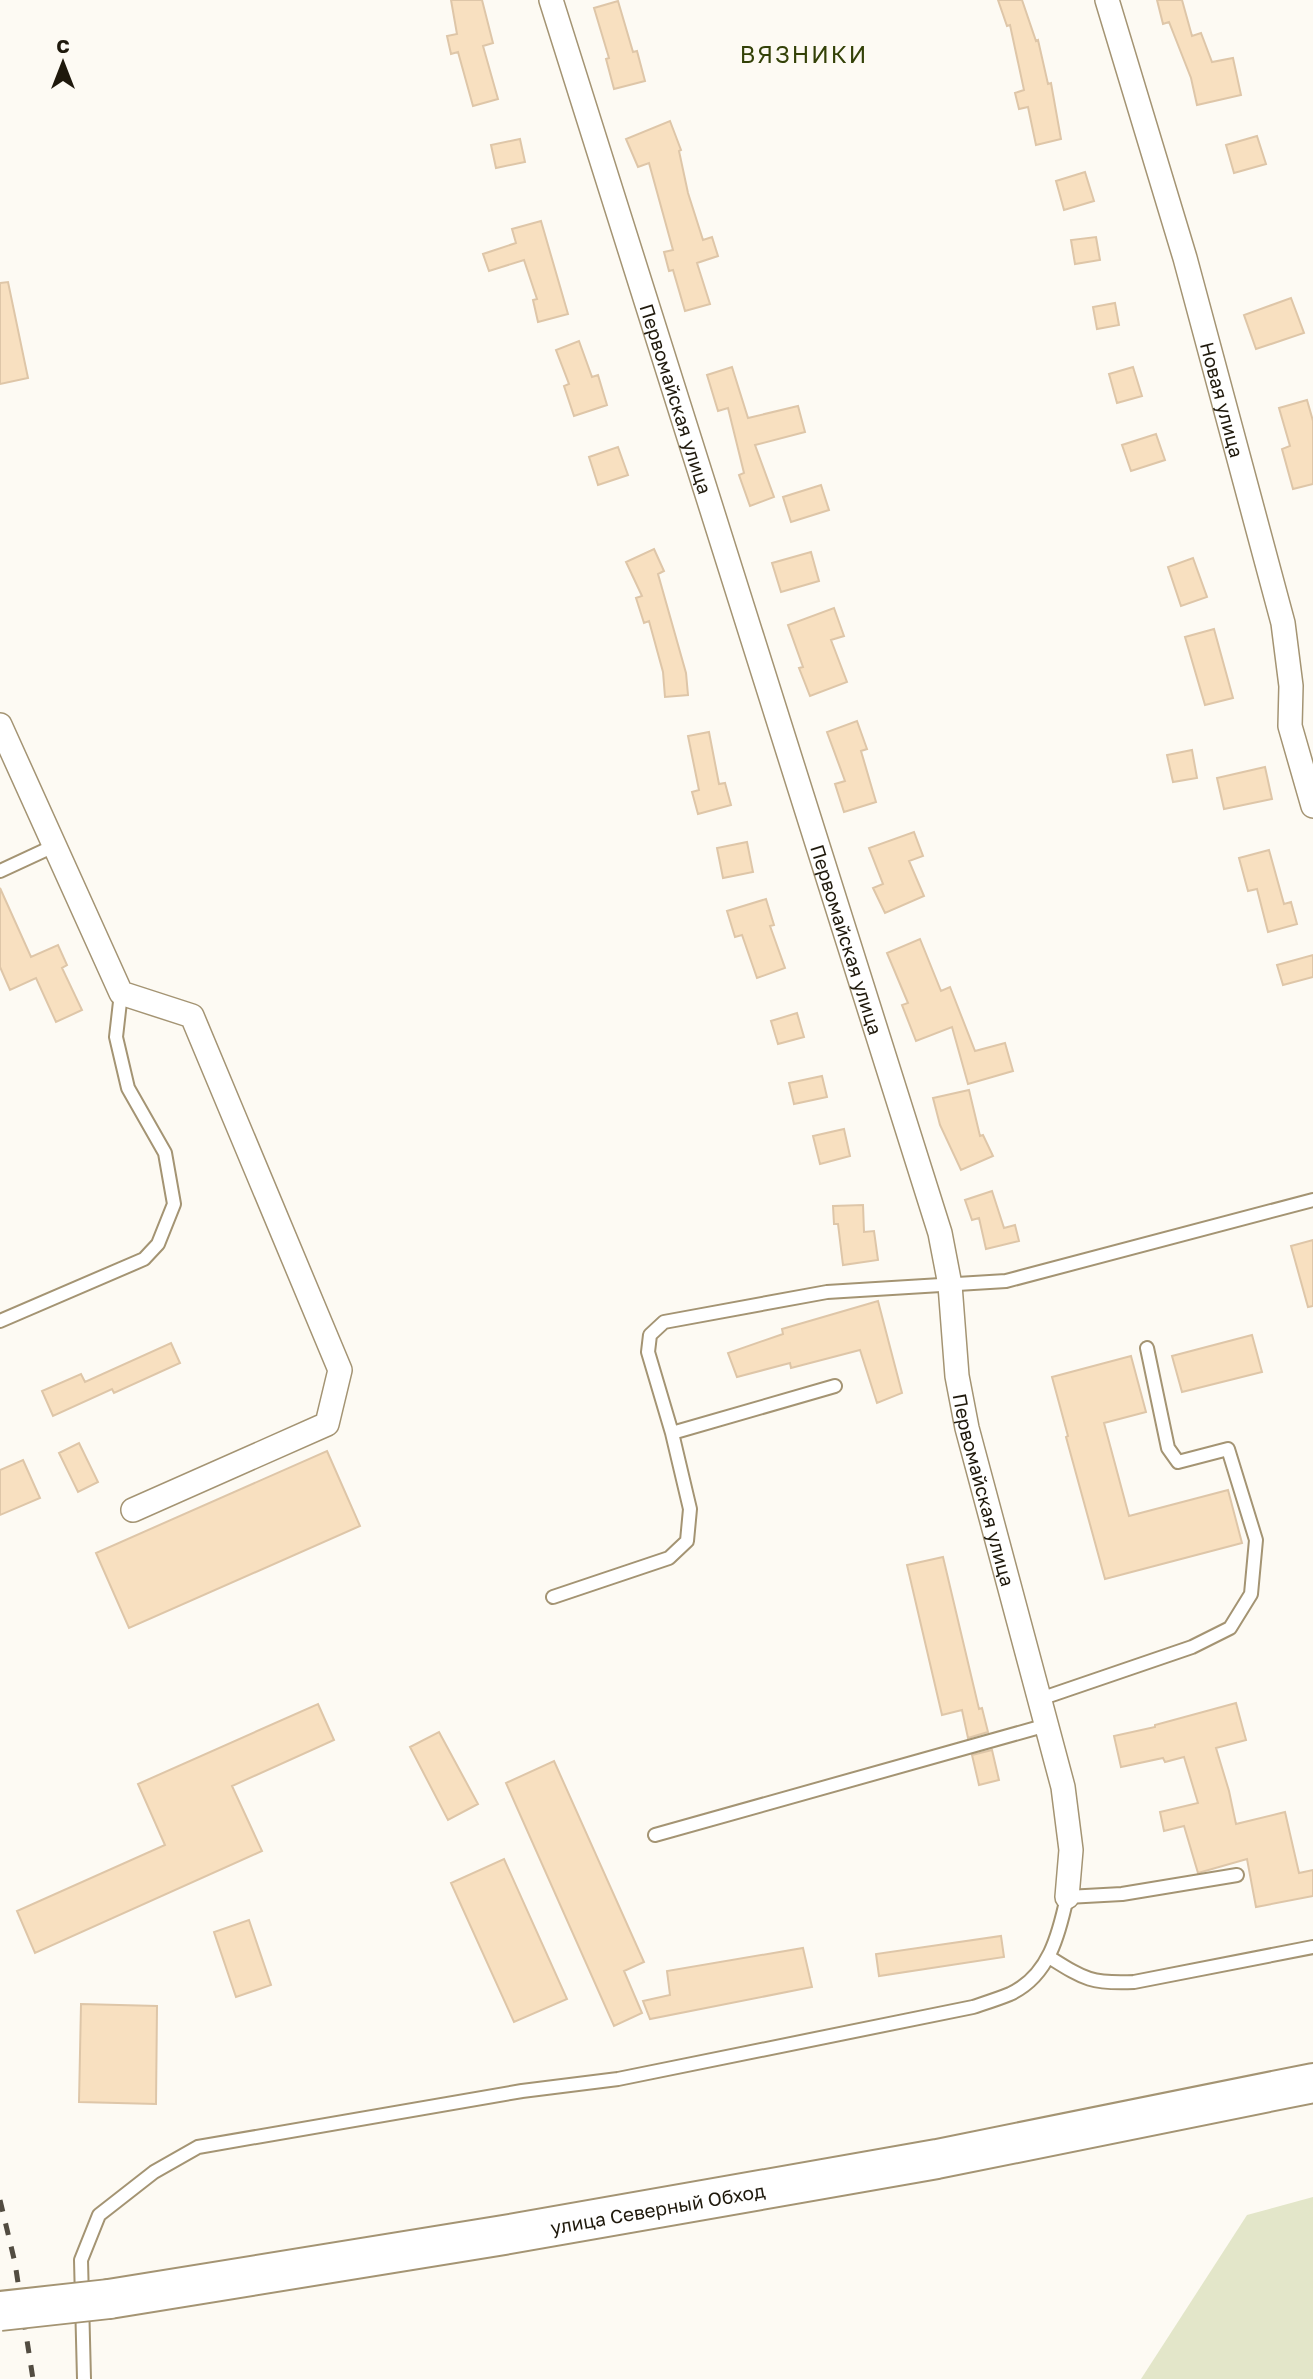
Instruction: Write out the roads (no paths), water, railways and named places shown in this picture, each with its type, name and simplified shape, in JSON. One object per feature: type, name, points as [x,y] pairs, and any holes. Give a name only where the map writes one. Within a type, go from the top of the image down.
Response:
[{"type":"highway","name":"улица Северный Обход","points":[[0,2311],[109,2299],[518,2232],[937,2159],[1313,2083]]},
{"type":"street","name":"Первомайская улица","points":[[551,0],[940,1233],[950,1284],[957,1376],[967,1427],[1063,1787],[1071,1850],[1067,1897]]},
{"type":"street","name":"Новая улица","points":[[1107,0],[1185,258],[1283,623],[1292,686],[1290,726],[1313,806]]},
{"type":"street","points":[[0,725],[121,993],[192,1016],[340,1370],[327,1424],[133,1510]]},
{"type":"lane","points":[[0,871],[54,846]]},
{"type":"lane","points":[[0,1321],[144,1259],[158,1244],[174,1204],[165,1153],[128,1088],[116,1037],[121,993]]},
{"type":"lane","points":[[553,1597],[669,1558],[687,1541],[690,1508],[672,1433],[648,1352],[650,1335],[664,1322],[827,1292],[1006,1281],[1313,1200]]},
{"type":"lane","points":[[1040,1699],[1192,1647],[1230,1628],[1251,1594],[1256,1539],[1228,1450],[1178,1462],[1168,1448],[1147,1348]]},
{"type":"lane","points":[[672,1433],[835,1386]]},
{"type":"lane","points":[[655,1835],[1047,1725]]},
{"type":"lane","points":[[84,2379],[81,2260],[99,2215],[154,2172],[198,2147],[522,2091],[618,2079],[973,2007],[1013,1993],[1032,1977],[1049,1956],[1058,1938],[1067,1897],[1122,1894],[1237,1875]]},
{"type":"lane","points":[[1049,1956],[1080,1976],[1103,1984],[1134,1982],[1313,1947]]},
{"type":"railway","points":[[0,2200],[15,2263],[33,2379]]},
{"type":"district","name":"ВЯЗНИКИ","points":[[804,54]]}]
